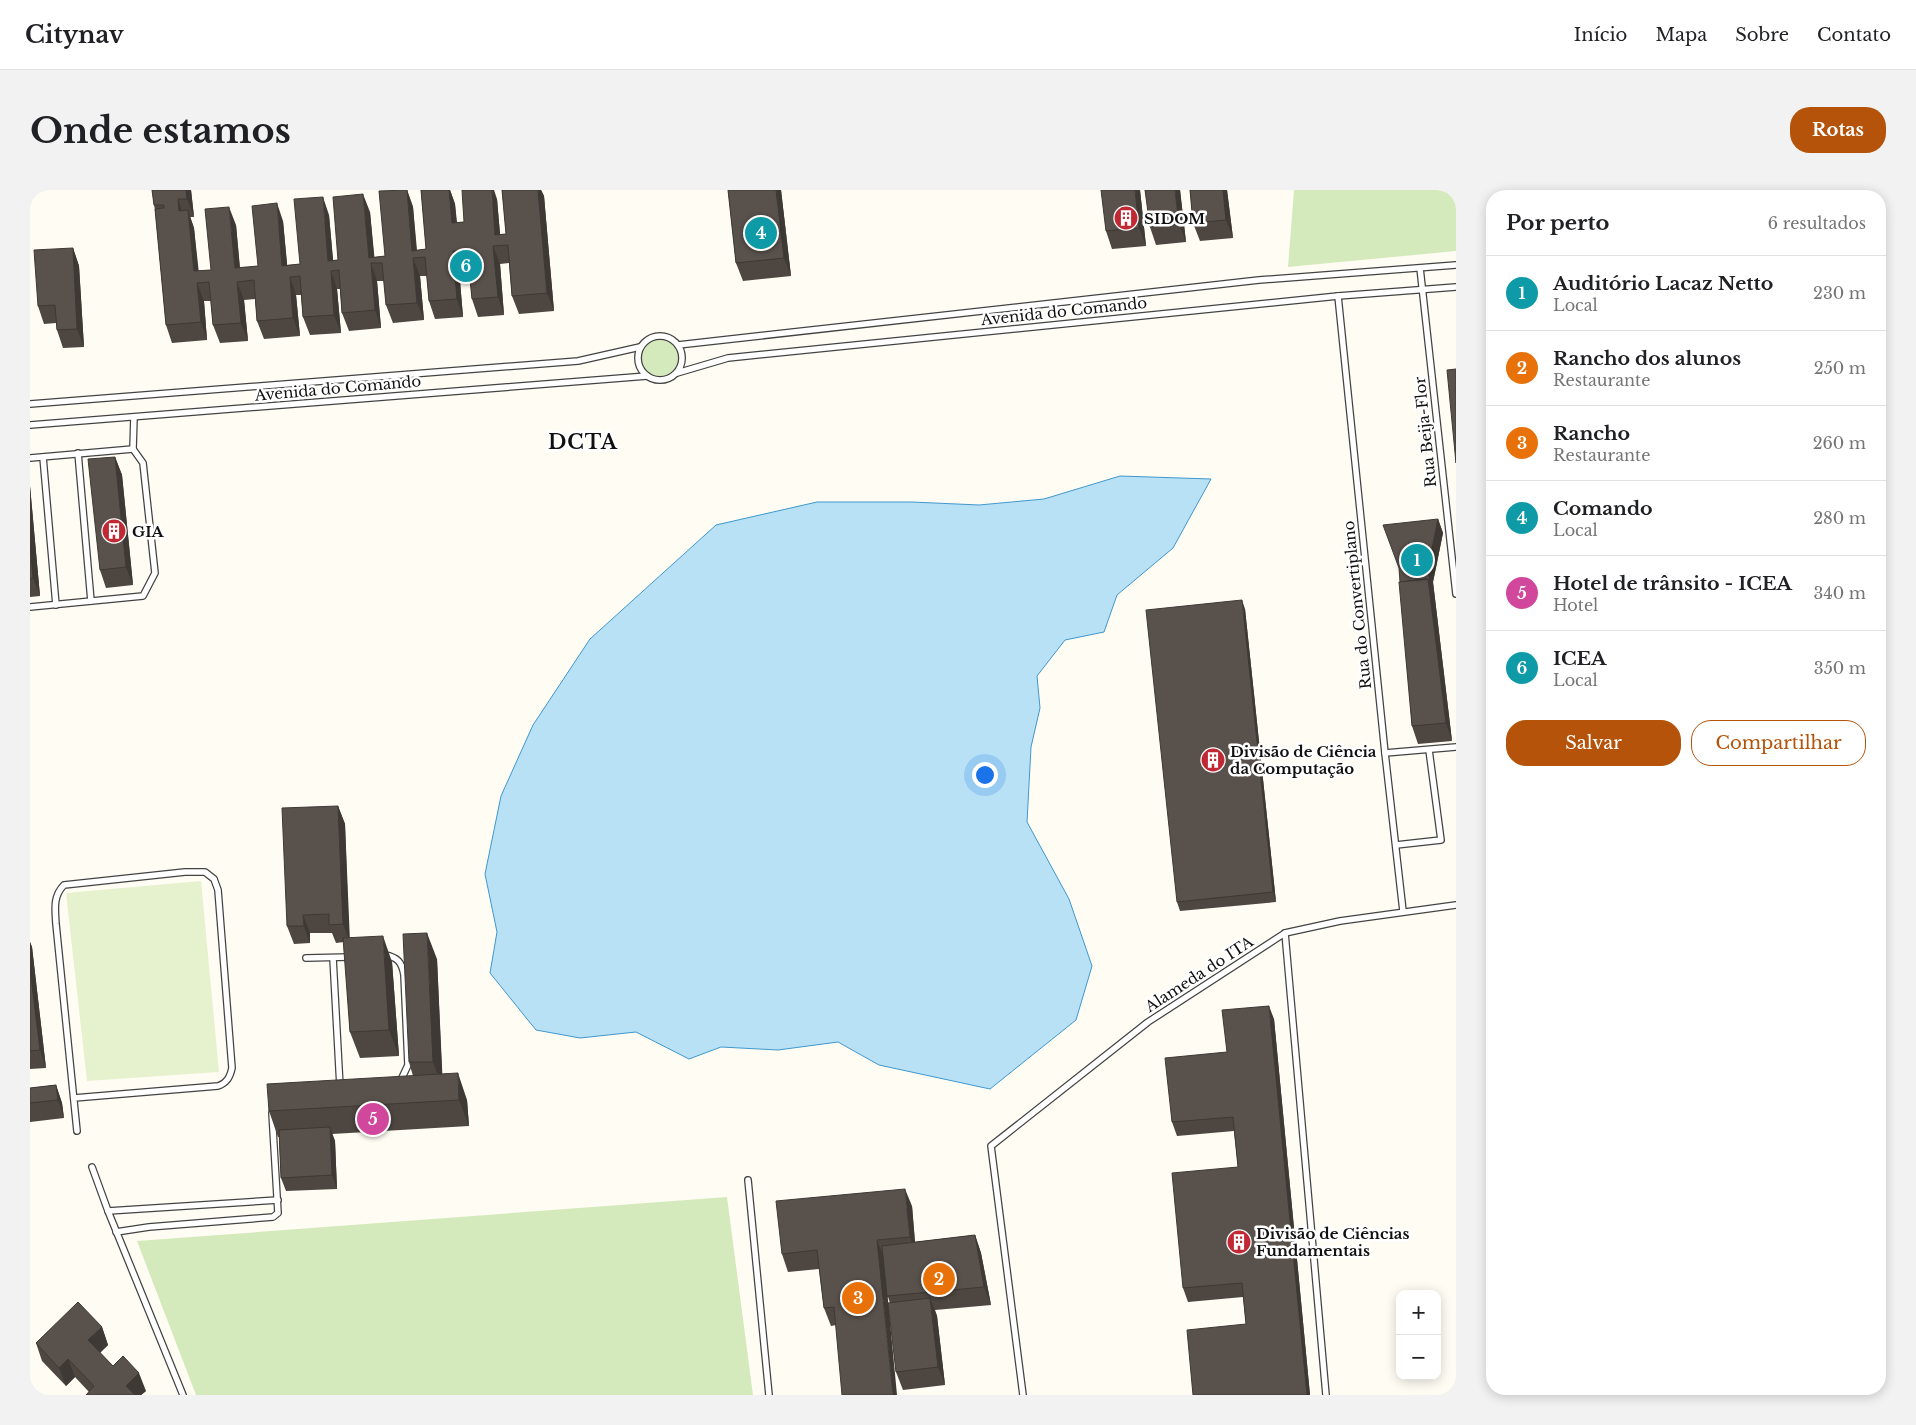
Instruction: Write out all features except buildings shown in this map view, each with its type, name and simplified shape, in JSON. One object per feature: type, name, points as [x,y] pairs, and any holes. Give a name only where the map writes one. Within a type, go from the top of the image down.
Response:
[{"type":"lane","name":"Avenida do Comando","points":[[678,345],[1258,280],[1456,265]]},
{"type":"lane","name":"Rua Beija-Flor","points":[[1420,268],[1456,594]]},
{"type":"lane","name":"Avenida do Comando","points":[[677,373],[728,358],[1338,296],[1456,287]]},
{"type":"lane","name":"Rua do Convertiplano","points":[[1338,296],[1403,911]]},
{"type":"lane","points":[[656,336],[668,337],[678,345],[683,359],[677,373],[672,377],[660,380],[647,376],[639,366],[638,353],[644,341],[656,336]]},
{"type":"lane","name":"Avenida do Comando","points":[[30,404],[578,360],[640,347]]},
{"type":"lane","name":"Avenida do Comando","points":[[30,425],[647,376]]},
{"type":"lane","points":[[30,607],[143,596],[155,573],[143,463],[132,449],[134,417]]},
{"type":"lane","points":[[30,458],[132,449]]},
{"type":"lane","points":[[78,453],[91,601]]},
{"type":"lane","points":[[43,457],[56,604]]},
{"type":"lane","points":[[1385,753],[1456,747]]},
{"type":"lane","points":[[1396,845],[1440,840],[1429,750]]},
{"type":"lane","points":[[74,1098],[218,1086],[226,1083],[232,1068],[218,890],[214,880],[205,872],[185,872],[64,885],[57,892],[56,924],[77,1132]]},
{"type":"lane","name":"Alameda do ITA","points":[[1023,1395],[991,1146],[1148,1022],[1285,933],[1340,921],[1403,911],[1456,906]]},
{"type":"lane","points":[[1285,933],[1326,1395]]},
{"type":"lane","points":[[382,955],[392,956],[399,960],[403,966],[408,1065],[402,1080],[397,1085]]},
{"type":"lane","points":[[306,958],[352,956]]},
{"type":"lane","points":[[333,958],[340,1092]]},
{"type":"lane","points":[[332,1093],[350,1090]]},
{"type":"lane","points":[[116,1232],[150,1227],[273,1217],[278,1213],[271,1113],[274,1106]]},
{"type":"lane","points":[[92,1166],[116,1232],[182,1392],[176,1395]]},
{"type":"lane","points":[[748,1180],[769,1395]]},
{"type":"lane","points":[[108,1211],[278,1200]]},
{"type":"green space","points":[[1294,190],[1456,190],[1456,251],[1288,267]]},
{"type":"green space","points":[[660,339],[674,344],[679,358],[674,372],[660,377],[646,372],[641,358],[646,344]]},
{"type":"green space","points":[[201,881],[219,1072],[87,1081],[66,893]]},
{"type":"green space","points":[[727,1197],[753,1395],[196,1395],[137,1241]]},
{"type":"water","points":[[1120,476],[1211,479],[1173,548],[1117,595],[1104,632],[1065,640],[1037,676],[1040,708],[1031,747],[1027,822],[1069,899],[1092,966],[1076,1020],[990,1089],[879,1065],[838,1042],[778,1050],[721,1047],[689,1059],[636,1032],[580,1038],[536,1030],[490,973],[497,932],[485,874],[501,796],[533,725],[590,639],[716,525],[817,502],[912,502],[979,505],[1044,499]]},
{"type":"place","name":"SIDOM","points":[[1126,218]]},
{"type":"place","name":"Comando","points":[[761,233]]},
{"type":"place","name":"ICEA","points":[[466,266]]},
{"type":"place","name":"GIA","points":[[114,531]]},
{"type":"place","name":"Auditório Lacaz Netto","points":[[1417,560]]},
{"type":"place","name":"Divisão de Ciência da Computação","points":[[1213,760]]},
{"type":"place","name":"Hotel de trânsito - ICEA","points":[[373,1119]]},
{"type":"place","name":"Divisão de Ciências Fundamentais","points":[[1239,1242]]},
{"type":"place","name":"Rancho dos alunos","points":[[939,1279]]},
{"type":"place","name":"Rancho","points":[[858,1298]]},
{"type":"district","name":"DCTA","points":[[583,442]]}]
